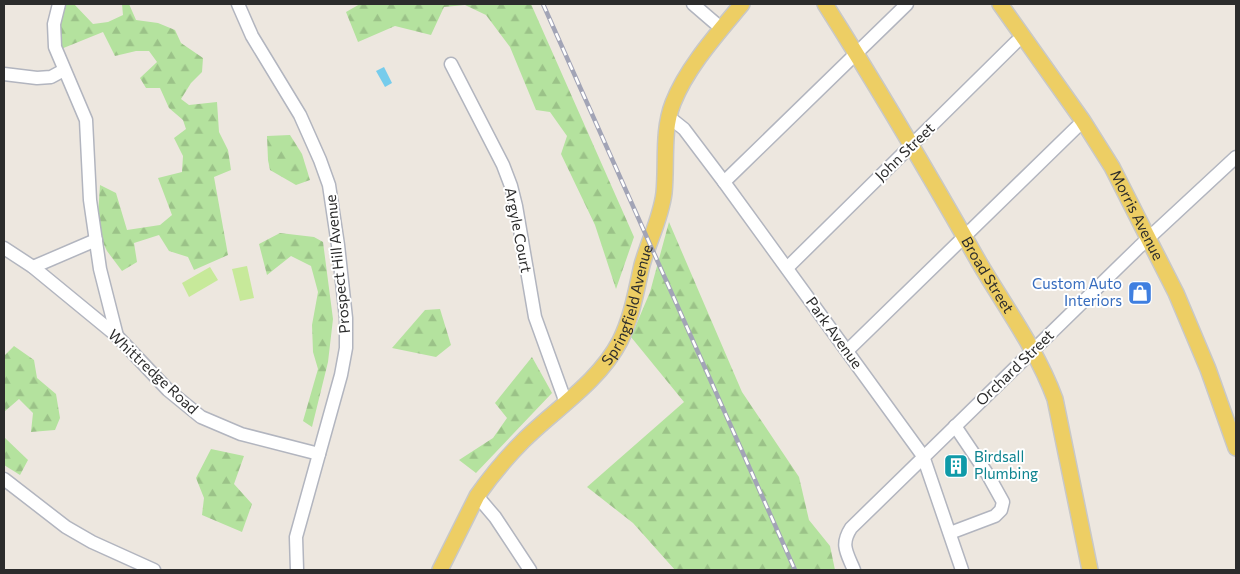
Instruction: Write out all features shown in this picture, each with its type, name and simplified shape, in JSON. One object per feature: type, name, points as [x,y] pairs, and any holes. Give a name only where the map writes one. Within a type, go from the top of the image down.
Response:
[{"type":"main road","name":"Springfield Avenue","points":[[440,570],[477,496],[504,461],[604,365],[620,341],[631,312],[644,258],[661,208],[664,192],[669,117],[679,89],[742,4]]},
{"type":"main road","name":"Broad Street","points":[[825,4],[912,145],[1033,350],[1047,378],[1055,399],[1090,570]]},
{"type":"main road","name":"Morris Avenue","points":[[1000,4],[1083,121],[1112,167],[1176,293],[1208,369],[1236,448]]},
{"type":"street","points":[[59,4],[54,24],[55,47],[86,120],[90,200],[108,304],[117,336]]},
{"type":"street","name":"Prospect Hill Avenue","points":[[238,4],[252,36],[300,116],[329,185],[346,318],[346,348],[341,375],[296,537],[296,570]]},
{"type":"street","points":[[693,4],[722,29]]},
{"type":"street","points":[[724,182],[907,4]]},
{"type":"street","name":"John Street","points":[[787,268],[1016,42],[1024,37]]},
{"type":"street","name":"Argyle Court","points":[[452,64],[503,165],[511,186],[535,316],[566,403]]},
{"type":"street","points":[[4,74],[37,78],[50,77],[64,70]]},
{"type":"street","name":"Park Avenue","points":[[669,117],[684,129],[724,182],[923,456],[962,570]]},
{"type":"street","points":[[847,351],[1083,121]]},
{"type":"street","name":"Orchard Street","points":[[854,570],[844,546],[845,537],[851,528],[1148,238],[1234,163]]},
{"type":"street","points":[[33,267],[96,240]]},
{"type":"street","name":"Whittredge Road","points":[[4,248],[33,267],[117,336],[168,390],[201,417],[241,434],[319,454]]},
{"type":"street","points":[[950,532],[995,516],[1001,510],[1003,502],[988,475],[955,426]]},
{"type":"street","points":[[4,479],[66,527],[92,542],[154,570]]},
{"type":"street","points":[[477,496],[495,517],[530,570]]},
{"type":"green space","points":[[63,4],[74,4],[93,24],[108,22],[123,15],[122,4],[129,4],[136,20],[158,23],[175,30],[181,43],[203,58],[202,72],[191,83],[181,99],[189,105],[217,102],[219,132],[228,150],[231,170],[214,177],[228,255],[194,270],[188,257],[169,251],[159,235],[134,243],[137,262],[122,271],[107,251],[97,230],[100,185],[116,193],[127,230],[160,225],[172,215],[158,178],[182,172],[183,156],[174,138],[186,129],[183,120],[169,108],[160,88],[146,88],[140,78],[157,62],[149,51],[136,51],[115,56],[103,32],[61,49],[56,18]]},
{"type":"green space","points":[[360,4],[531,4],[634,237],[616,289],[595,225],[561,154],[567,136],[550,112],[536,110],[510,47],[486,15],[465,5],[444,7],[431,35],[395,26],[358,42],[346,12]]},
{"type":"green space","points":[[290,135],[302,154],[310,180],[296,185],[270,170],[268,160],[267,136]]},
{"type":"green space","points":[[669,222],[742,392],[799,477],[809,520],[830,546],[835,570],[675,570],[633,523],[587,487],[684,402],[631,337],[650,292]]},
{"type":"green space","points":[[280,233],[314,237],[323,242],[333,319],[328,362],[312,427],[303,421],[318,369],[313,352],[312,325],[318,292],[311,266],[291,256],[267,275],[259,244]]},
{"type":"green space","points":[[247,266],[254,298],[240,301],[232,269]]},
{"type":"green space","points":[[210,267],[218,280],[189,297],[182,283]]},
{"type":"green space","points":[[440,309],[451,345],[436,357],[392,348],[425,310]]},
{"type":"green space","points":[[14,346],[34,360],[37,378],[56,394],[60,418],[55,430],[31,432],[33,413],[19,399],[4,412],[4,356]]},
{"type":"green space","points":[[532,357],[552,393],[476,473],[459,460],[493,438],[507,418],[495,403]]},
{"type":"green space","points":[[4,437],[28,460],[20,475],[4,465]]},
{"type":"green space","points":[[211,449],[244,456],[234,484],[252,504],[242,532],[202,515],[204,498],[196,478]]},
{"type":"water","points":[[384,67],[392,83],[385,87],[376,71]]},
{"type":"railway","points":[[543,4],[795,570]]},
{"type":"place","name":"Custom Auto Interiors","points":[[1140,293]]},
{"type":"place","name":"Birdsall Plumbing","points":[[956,466]]}]
